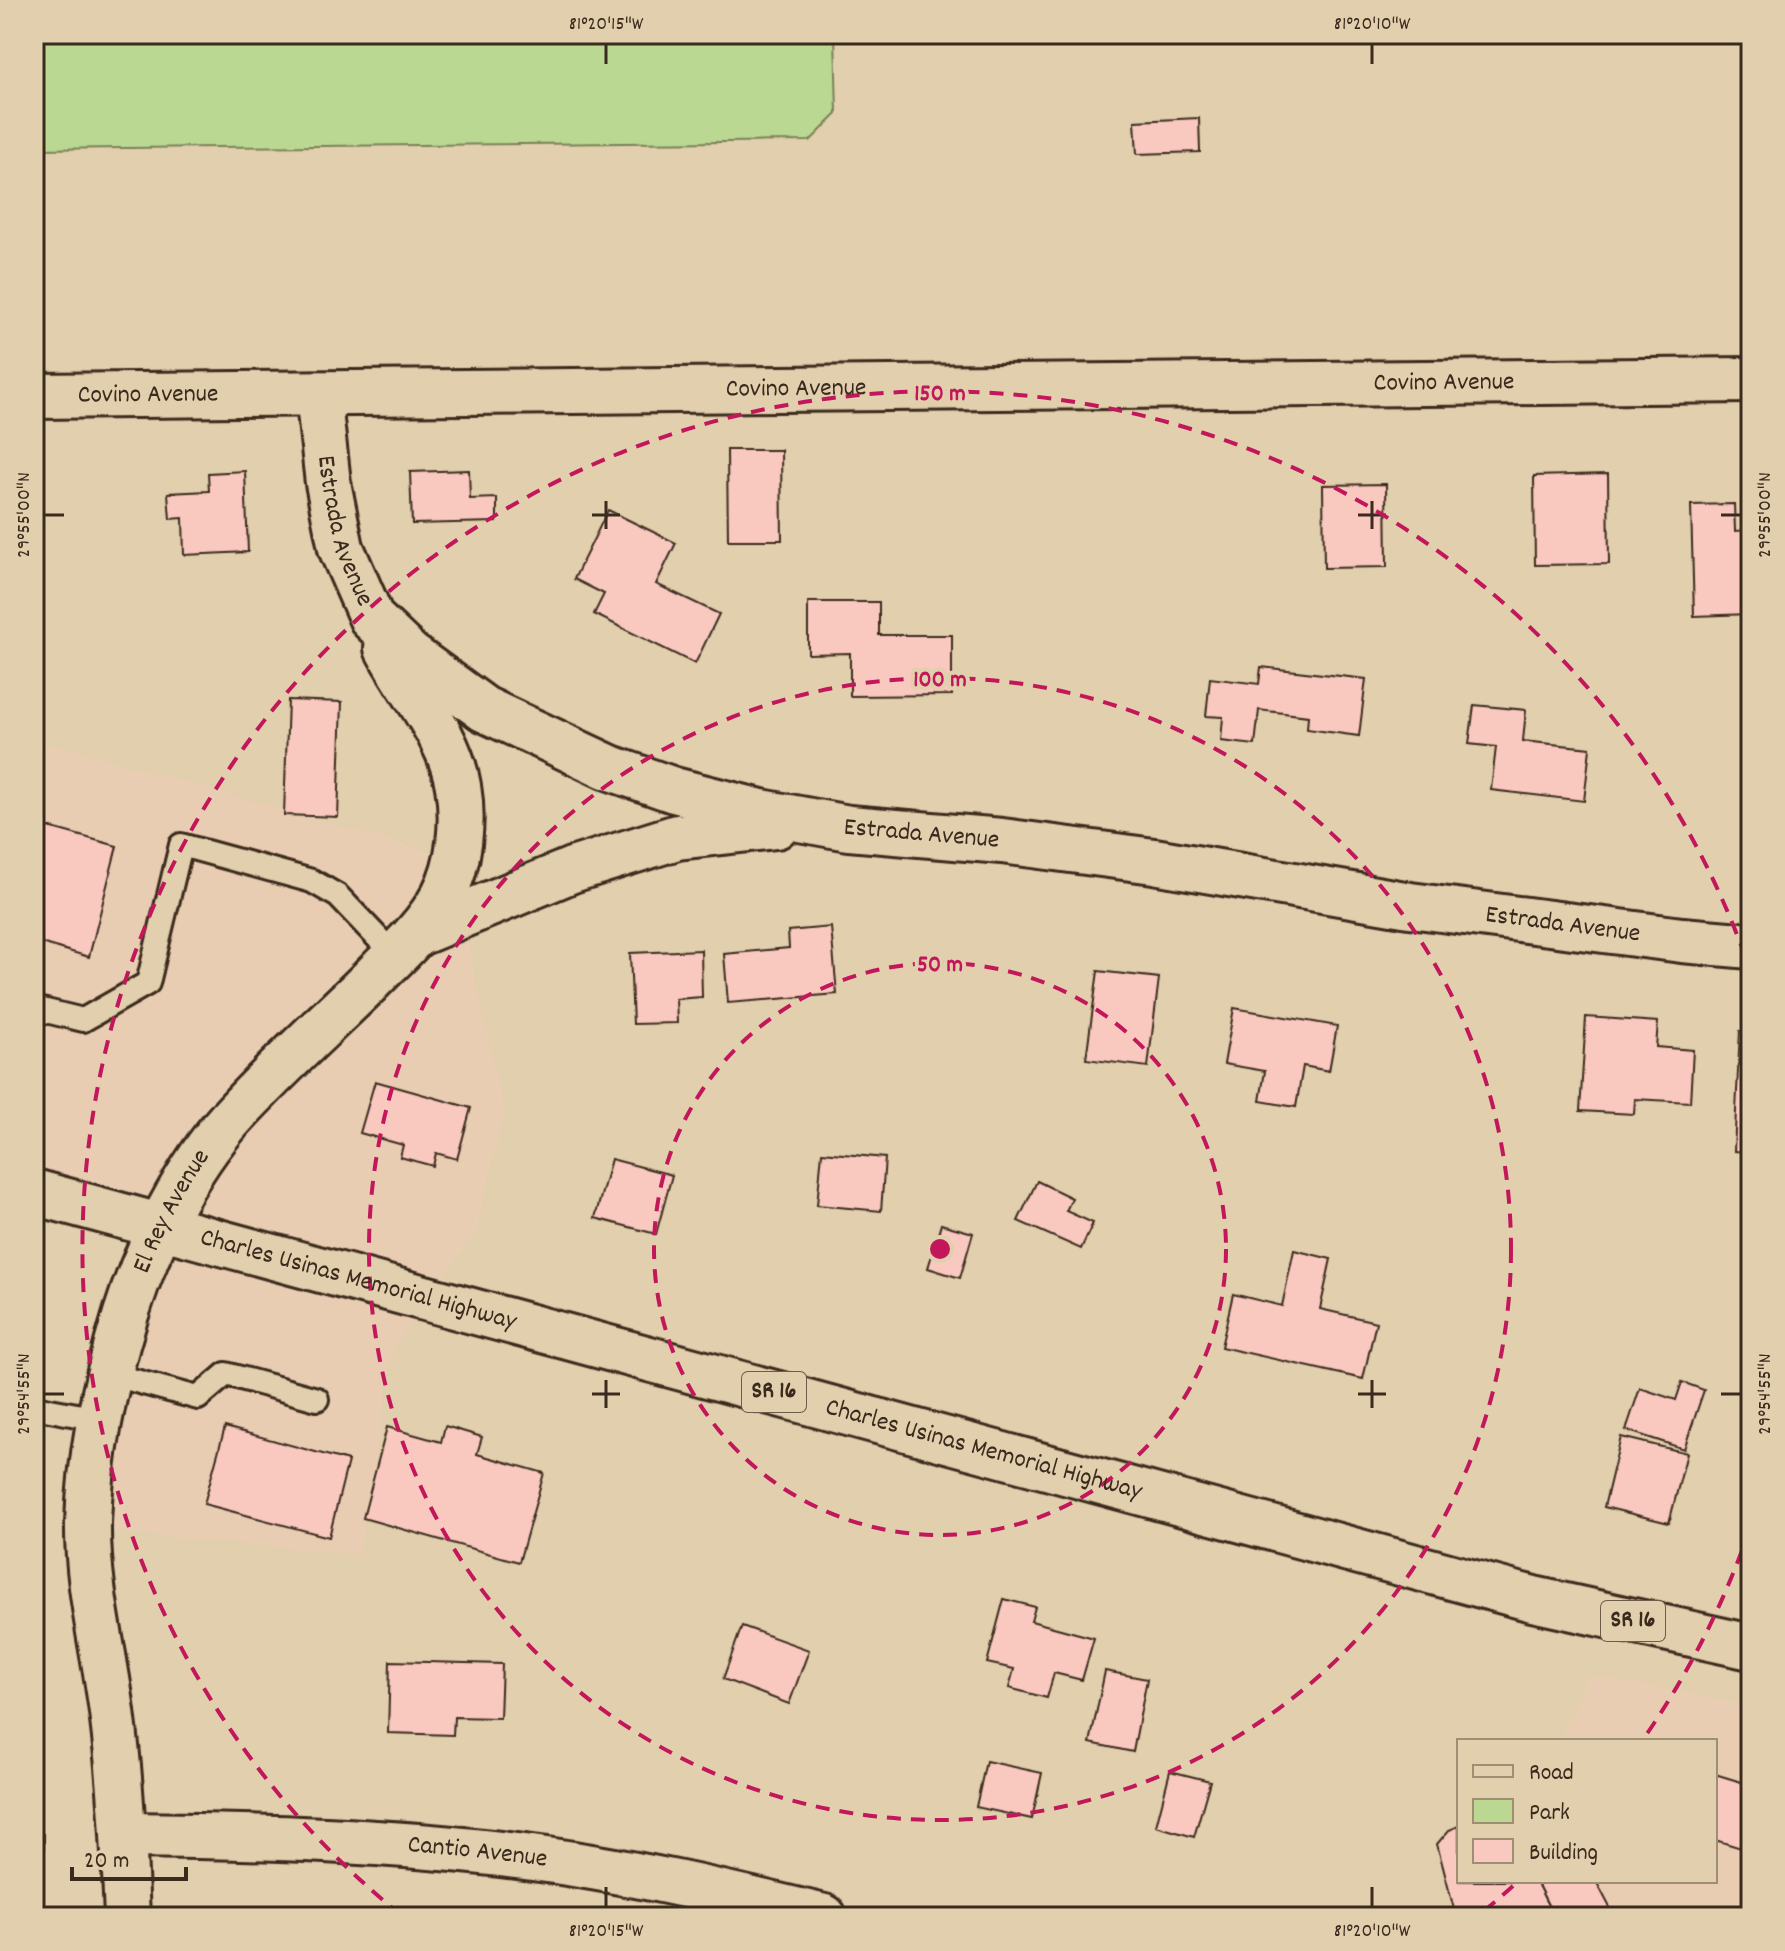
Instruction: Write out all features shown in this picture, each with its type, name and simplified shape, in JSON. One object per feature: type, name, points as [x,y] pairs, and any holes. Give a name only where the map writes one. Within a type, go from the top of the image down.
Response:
[{"type":"main road","name":"Covino Avenue","points":[[34,396],[1751,380]]},
{"type":"main road","name":"Estrada Avenue","points":[[318,394],[328,483],[341,548],[372,619],[410,655],[484,709],[608,767],[674,790],[761,812],[849,828],[1002,841],[1154,861],[1410,905],[1751,946]]},
{"type":"main road","name":"El Rey Avenue","points":[[127,1917],[124,1835],[112,1713],[91,1579],[89,1512],[98,1419],[126,1314],[161,1226],[198,1163],[231,1118],[406,945],[443,897],[461,831],[458,786],[452,764],[433,723],[393,660],[372,619]]},
{"type":"main road","points":[[406,945],[572,870],[677,837],[814,822]]},
{"type":"main road","name":"Charles Usinas Memorial Highway","points":[[34,1192],[1533,1599],[1751,1647]]},
{"type":"main road","name":"Cantio Avenue","points":[[124,1835],[218,1835],[407,1844],[527,1857],[703,1887],[824,1917]]},
{"type":"lane","points":[[34,1008],[83,1020],[148,983],[181,845],[312,881],[406,945]]},
{"type":"lane","points":[[110,1374],[198,1398],[226,1374],[317,1399]]},
{"type":"lane","points":[[34,1407],[98,1419]]},
{"type":"shaded area","points":[[34,742],[82,752],[436,854],[426,885],[405,915],[392,921],[394,927],[152,1201],[34,1169]]},
{"type":"shaded area","points":[[466,937],[504,1112],[476,1231],[441,1280],[193,1212],[214,1176],[245,1134],[427,954]]},
{"type":"shaded area","points":[[171,1252],[414,1319],[394,1347],[359,1555],[108,1531],[117,1424],[144,1321]]},
{"type":"shaded area","points":[[1589,1675],[1751,1706],[1751,1917],[1477,1917],[1472,1883],[1717,1883],[1717,1739],[1560,1739]]},
{"type":"green space","points":[[34,34],[835,34],[837,114],[810,141],[34,149]]},
{"type":"building","points":[[1199,118],[1200,152],[1137,154],[1135,121]]},
{"type":"building","points":[[727,450],[781,450],[782,540],[728,540]]},
{"type":"building","points":[[469,470],[470,499],[497,498],[497,522],[412,524],[410,472]]},
{"type":"building","points":[[245,471],[248,552],[184,555],[183,518],[170,519],[168,493],[209,491],[208,473]]},
{"type":"building","points":[[1608,474],[1609,564],[1535,565],[1534,476]]},
{"type":"building","points":[[1386,484],[1387,567],[1324,568],[1323,485]]},
{"type":"building","points":[[1734,504],[1735,531],[1751,530],[1751,614],[1694,616],[1691,505]]},
{"type":"building","points":[[608,510],[676,543],[656,584],[719,614],[695,664],[594,614],[604,594],[574,579]]},
{"type":"building","points":[[808,602],[879,602],[879,635],[952,635],[952,695],[850,696],[850,653],[808,654]]},
{"type":"building","points":[[1261,667],[1366,679],[1359,736],[1307,729],[1308,716],[1259,710],[1255,745],[1221,741],[1223,717],[1206,716],[1210,678],[1259,684]]},
{"type":"building","points":[[288,700],[342,702],[338,817],[284,815]]},
{"type":"building","points":[[1474,705],[1526,710],[1523,741],[1590,748],[1584,801],[1491,790],[1496,747],[1469,744]]},
{"type":"building","points":[[34,823],[117,846],[89,957],[34,941]]},
{"type":"building","points":[[831,927],[837,994],[728,1003],[724,954],[789,948],[788,931]]},
{"type":"building","points":[[701,950],[702,997],[676,999],[677,1023],[633,1024],[630,953]]},
{"type":"building","points":[[1098,971],[1159,978],[1148,1067],[1086,1059]]},
{"type":"building","points":[[1234,1008],[1337,1026],[1329,1071],[1303,1066],[1296,1107],[1260,1101],[1265,1071],[1224,1064]]},
{"type":"building","points":[[1586,1017],[1658,1022],[1656,1047],[1693,1050],[1690,1102],[1635,1099],[1634,1114],[1580,1111]]},
{"type":"building","points":[[1740,1031],[1751,1032],[1751,1152],[1734,1151]]},
{"type":"building","points":[[375,1081],[471,1108],[457,1159],[436,1153],[433,1166],[400,1157],[403,1145],[360,1133]]},
{"type":"building","points":[[822,1152],[885,1158],[881,1211],[817,1205]]},
{"type":"building","points":[[611,1159],[672,1175],[656,1234],[595,1218]]},
{"type":"building","points":[[1037,1181],[1072,1198],[1066,1211],[1093,1223],[1081,1249],[1018,1221]]},
{"type":"building","points":[[941,1224],[973,1233],[960,1278],[928,1268]]},
{"type":"building","points":[[1294,1250],[1331,1259],[1320,1309],[1376,1322],[1363,1379],[1221,1347],[1233,1294],[1282,1306]]},
{"type":"building","points":[[1682,1382],[1704,1390],[1684,1449],[1626,1430],[1640,1388],[1676,1400]]},
{"type":"building","points":[[445,1426],[482,1437],[477,1454],[544,1473],[519,1562],[363,1518],[387,1427],[441,1442]]},
{"type":"building","points":[[225,1427],[348,1461],[329,1537],[204,1504]]},
{"type":"building","points":[[1621,1437],[1687,1453],[1669,1523],[1604,1507]]},
{"type":"building","points":[[1004,1599],[1035,1607],[1031,1621],[1094,1638],[1082,1680],[1054,1673],[1047,1698],[1009,1688],[1014,1669],[987,1663]]},
{"type":"building","points":[[742,1626],[809,1650],[789,1704],[723,1679]]},
{"type":"building","points":[[390,1661],[502,1664],[500,1718],[454,1717],[453,1735],[388,1733]]},
{"type":"building","points":[[1105,1671],[1147,1679],[1133,1752],[1090,1743]]},
{"type":"building","points":[[986,1761],[1042,1773],[1032,1819],[976,1807]]},
{"type":"building","points":[[1170,1771],[1210,1781],[1194,1837],[1156,1826]]},
{"type":"building","points":[[1717,1775],[1751,1785],[1751,1851],[1717,1841]]},
{"type":"building","points":[[1457,1827],[1457,1883],[1537,1883],[1554,1917],[1456,1917],[1437,1844],[1449,1830]]},
{"type":"building","points":[[34,1834],[44,1834],[44,1865],[34,1865]]},
{"type":"building","points":[[1537,1883],[1597,1883],[1615,1917],[1554,1917]]}]
